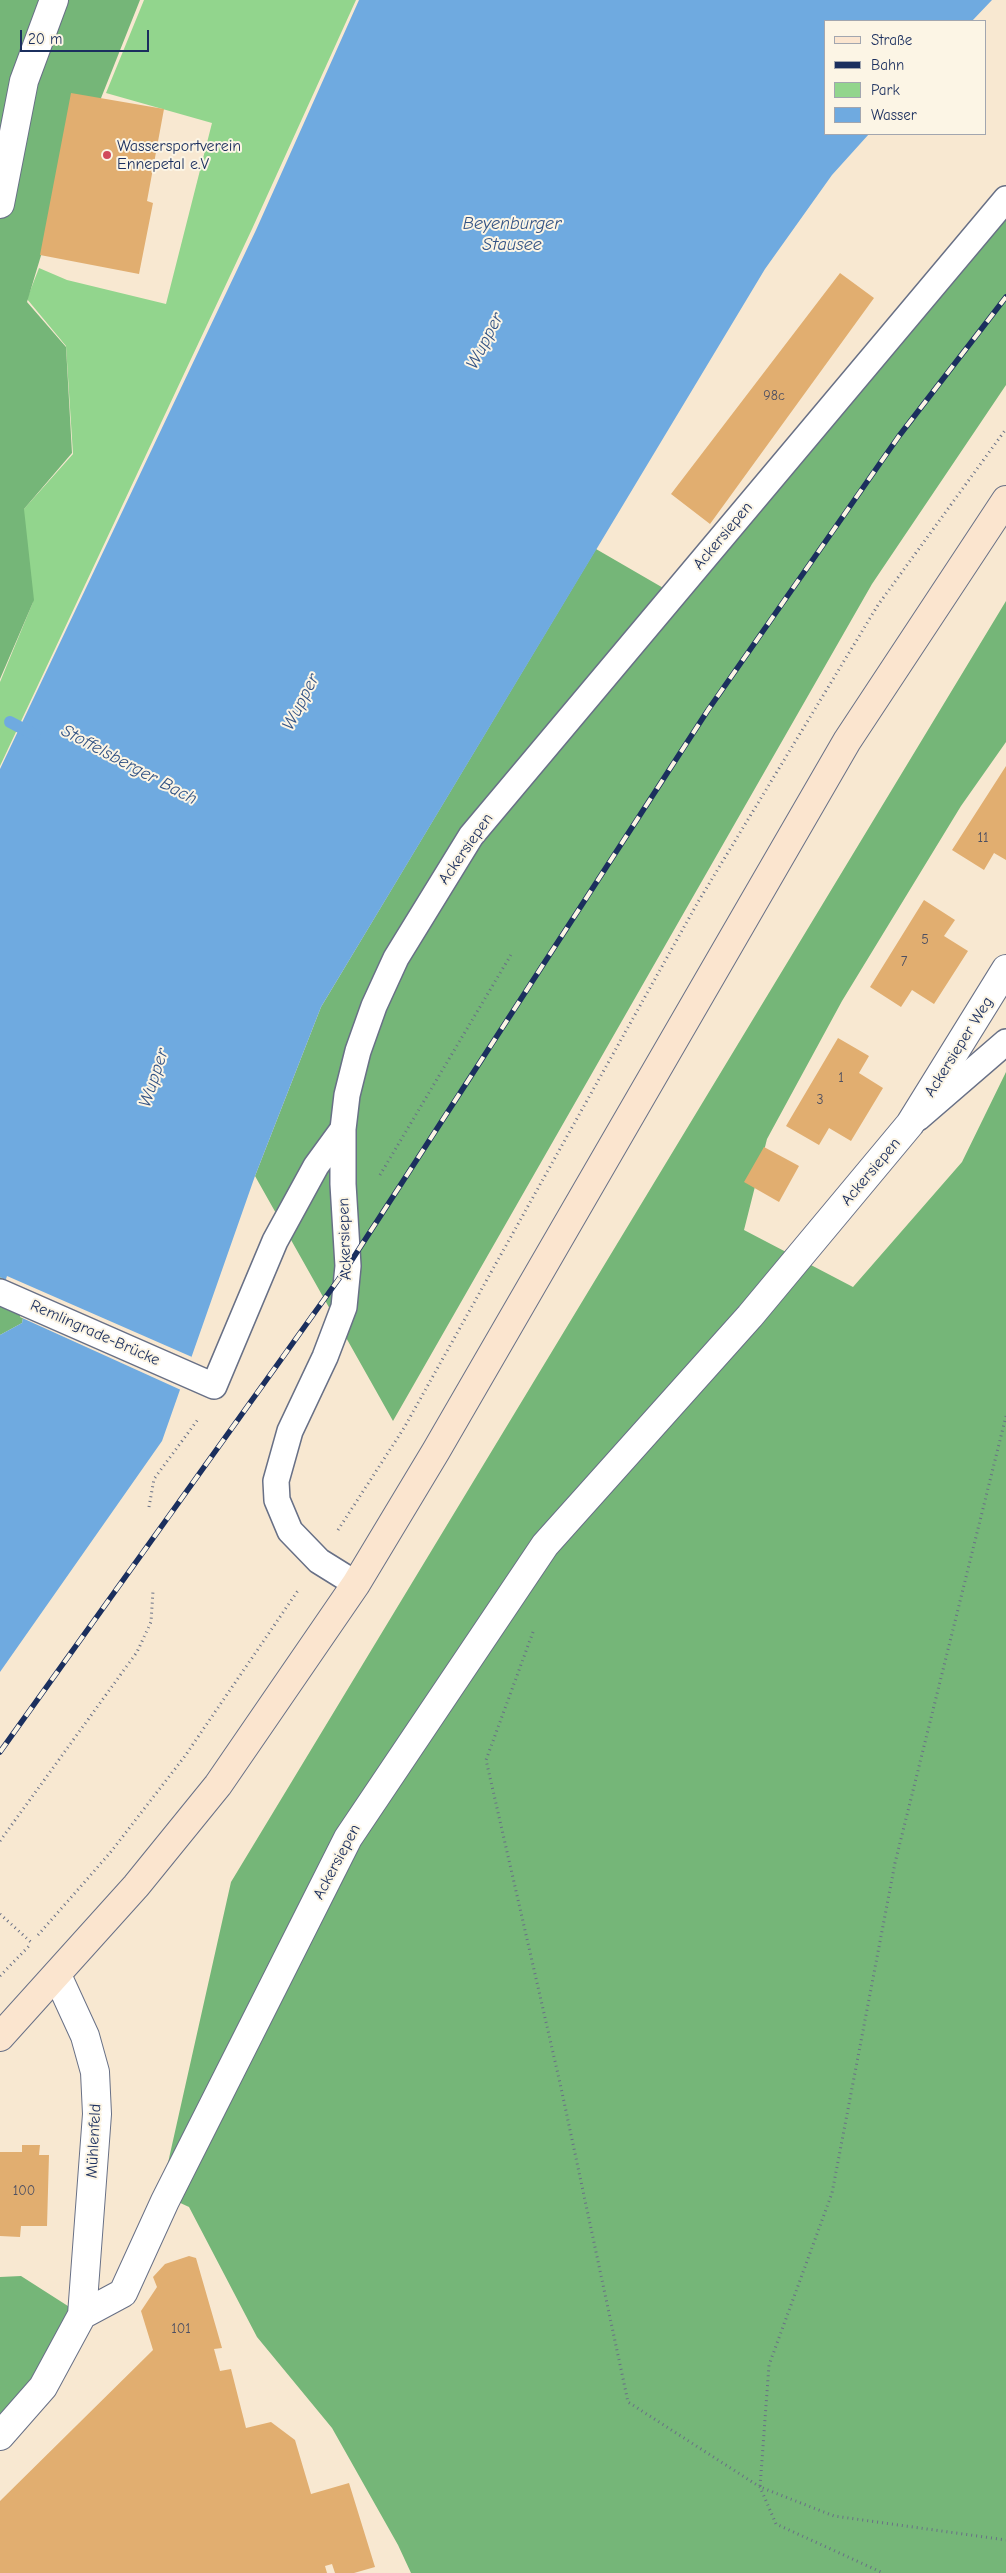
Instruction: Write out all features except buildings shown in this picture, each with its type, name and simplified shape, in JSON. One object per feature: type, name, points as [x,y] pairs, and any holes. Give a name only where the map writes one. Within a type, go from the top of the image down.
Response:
[{"type":"main road","points":[[0,2037],[136,1886],[218,1784],[356,1584],[436,1450],[847,741],[1006,500]]},
{"type":"street","points":[[0,204],[24,80],[54,0]]},
{"type":"street","name":"Ackersieper Weg","points":[[910,1124],[1006,968]]},
{"type":"street","name":"Ackersiepen","points":[[82,2315],[123,2293],[165,2201],[348,1838],[545,1545],[750,1316],[910,1124]]},
{"type":"street","name":"Mühlenfeld","points":[[0,2436],[43,2387],[82,2315],[97,2114],[95,2072],[85,2036],[57,1975]]},
{"type":"lane","name":"Ackersiepen","points":[[356,1584],[319,1561],[290,1531],[277,1500],[276,1481],[290,1431],[325,1357],[344,1307],[348,1266],[343,1184],[343,1129],[346,1095],[358,1050],[374,1006],[396,958],[471,836],[1006,199]]},
{"type":"lane","name":"Ackersiepen","points":[[910,1124],[1006,1042]]},
{"type":"lane","points":[[214,1386],[275,1241],[316,1166],[343,1129]]},
{"type":"lane","name":"Remlingrade-Brücke","points":[[0,1292],[214,1386]]},
{"type":"path","points":[[0,1976],[110,1853],[185,1756],[319,1561],[404,1428],[698,902],[878,605],[1006,429]]},
{"type":"path","points":[[377,1179],[512,953]]},
{"type":"path","points":[[149,1507],[154,1479],[201,1415],[214,1386]]},
{"type":"path","points":[[883,2573],[776,2524],[760,2487],[769,2365],[832,2194],[896,1863],[1006,1416]]},
{"type":"path","points":[[0,1841],[137,1652],[151,1622],[153,1591]]},
{"type":"path","points":[[534,1630],[486,1760],[560,2084],[628,2402],[760,2487],[834,2516],[1006,2540]]},
{"type":"path","points":[[0,1914],[32,1942]]},
{"type":"green space","points":[[0,0],[140,0],[49,229],[27,302],[66,347],[72,453],[24,509],[34,600],[0,679]]},
{"type":"green space","points":[[144,0],[356,0],[252,229],[0,766],[0,682],[33,602],[23,510],[73,454],[66,346],[27,299],[39,268],[67,280],[166,304],[212,123],[106,93]]},
{"type":"green space","points":[[1006,215],[1006,385],[872,584],[393,1421],[255,1176],[321,1007],[596,549],[684,600]]},
{"type":"green space","points":[[1006,601],[1006,742],[961,806],[842,1001],[767,1139],[744,1230],[853,1287],[962,1162],[1006,1072],[1006,2573],[411,2573],[398,2545],[332,2428],[257,2337],[189,2207],[161,2194],[231,1882]]},
{"type":"green space","points":[[0,1277],[28,1294],[22,1323],[0,1335]]},
{"type":"green space","points":[[21,2276],[82,2315],[0,2436],[0,2277]]},
{"type":"water","name":"Beyenburger Stausee","points":[[359,0],[992,0],[973,20],[824,20],[824,135],[868,135],[832,175],[765,269],[321,1007],[255,1176],[162,1441],[0,1672],[0,1335],[22,1323],[28,1294],[0,1277],[0,769],[256,230]]},
{"type":"pier","points":[[7,1276],[192,1357],[181,1390],[20,1317],[26,1295],[5,1282]]},
{"type":"waterway","name":"Stoffelsberger Bach","points":[[10,722],[35,735]]},
{"type":"railway","points":[[0,1752],[348,1266],[708,710],[899,436],[1006,297]]},
{"type":"place","name":"Wassersportverein Ennepetal e.V","points":[[107,155]]},
{"type":"water label","name":"Wupper","points":[[485,341]]},
{"type":"water label","name":"Wupper","points":[[301,702]]},
{"type":"water label","name":"Wupper","points":[[154,1078]]}]
